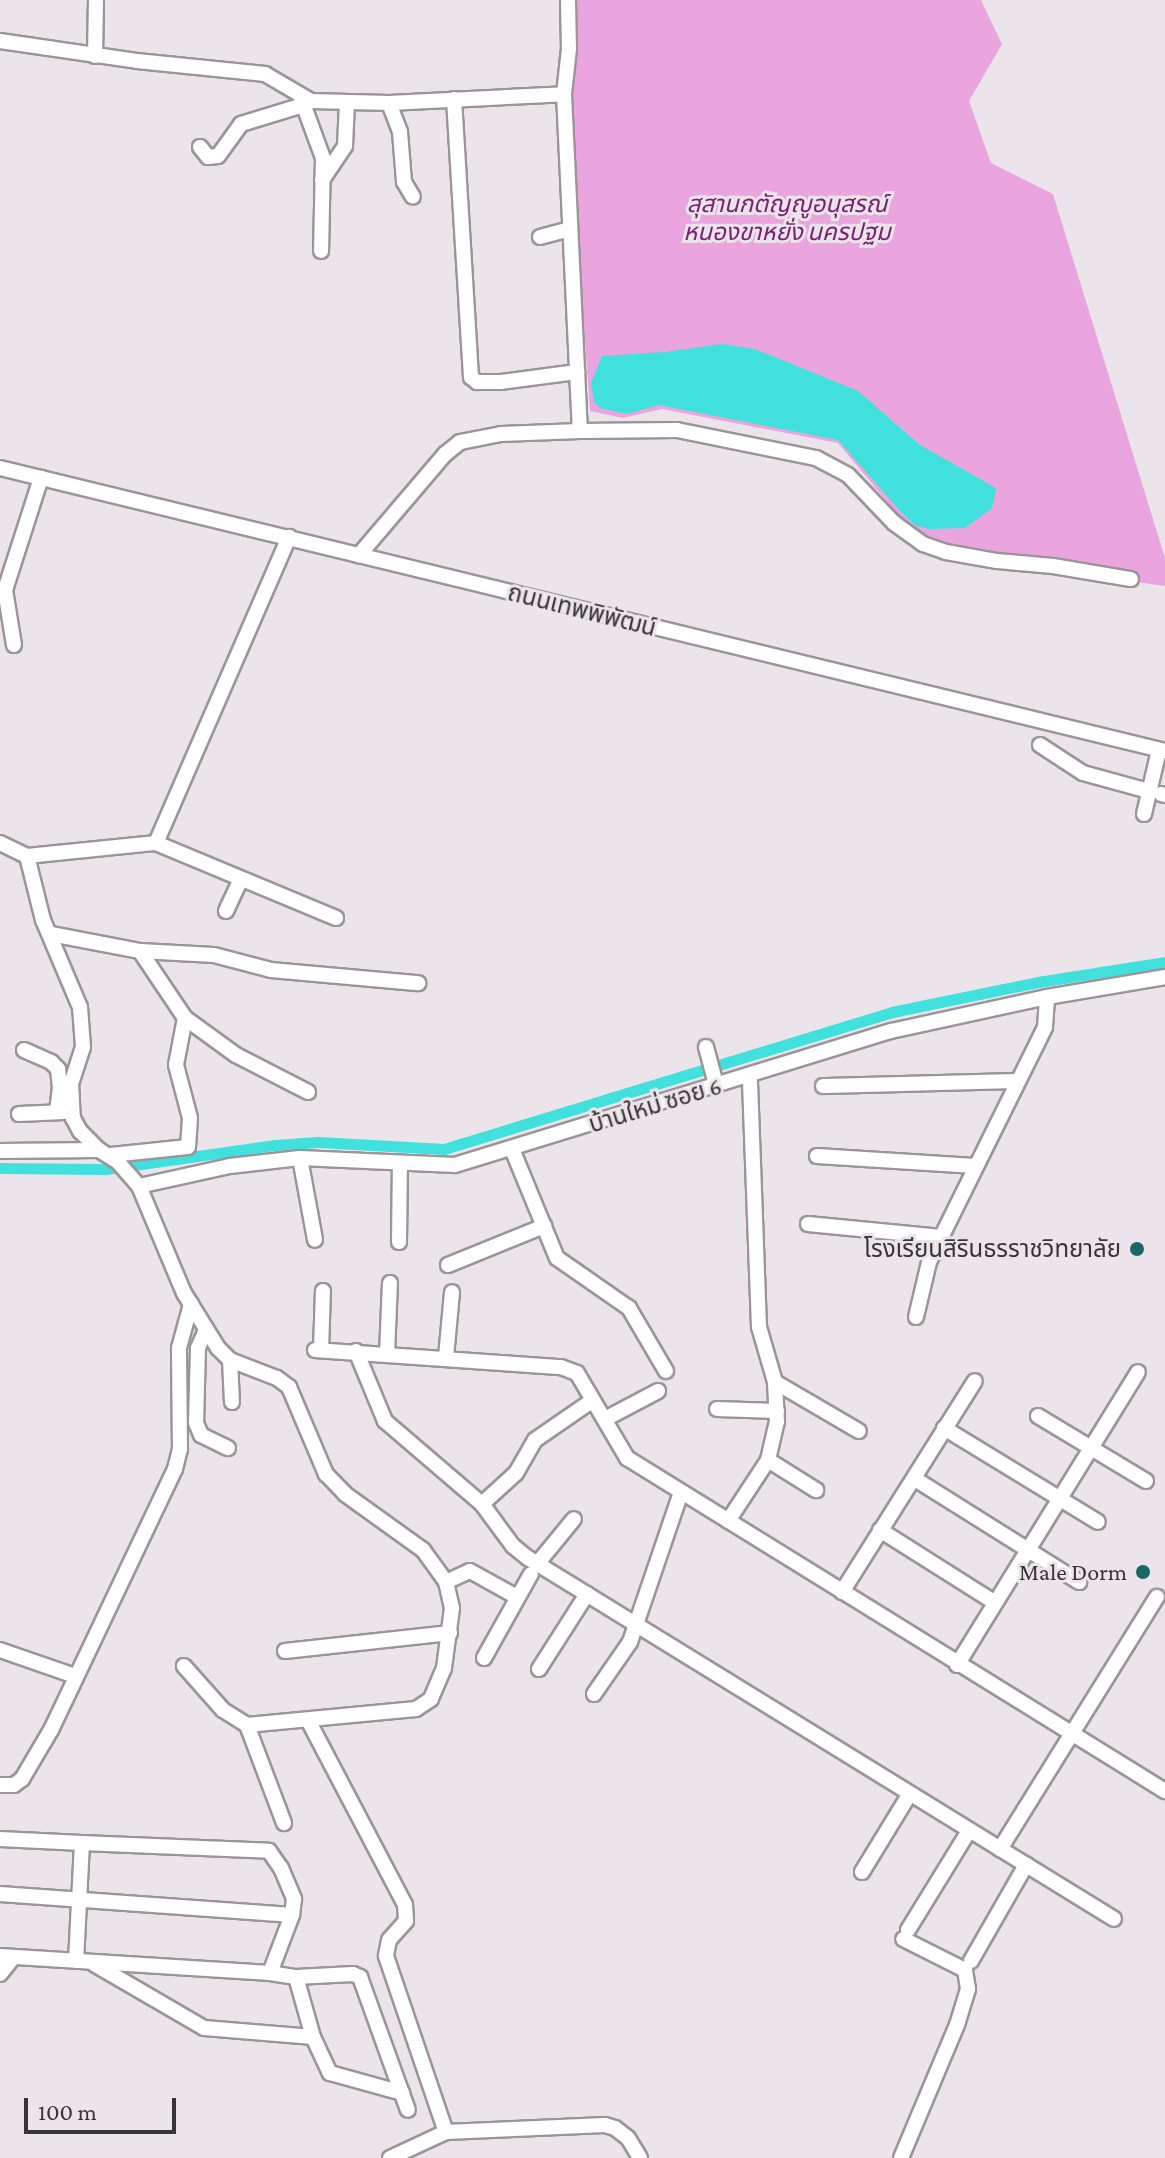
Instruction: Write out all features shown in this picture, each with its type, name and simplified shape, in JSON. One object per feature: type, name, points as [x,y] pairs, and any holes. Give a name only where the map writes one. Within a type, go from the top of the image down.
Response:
[{"type":"street","points":[[95,56],[96,0]]},
{"type":"street","points":[[568,0],[569,49],[564,94],[580,431]]},
{"type":"street","points":[[0,41],[95,56],[265,74],[286,83],[302,101],[321,147],[321,251]]},
{"type":"street","points":[[200,147],[208,157],[218,156],[241,124],[302,101],[389,103],[564,94]]},
{"type":"street","points":[[454,99],[471,377],[477,382],[501,382],[577,372]]},
{"type":"street","points":[[322,180],[345,146],[347,102]]},
{"type":"street","points":[[389,103],[400,132],[404,182],[413,197]]},
{"type":"street","points":[[540,237],[569,229]]},
{"type":"street","points":[[359,555],[445,454],[460,442],[501,434],[677,430],[816,458],[848,475],[894,523],[923,544],[946,552],[1131,579]]},
{"type":"street","name":"ถนนเทพพิพัฒน์","points":[[0,468],[1162,751]]},
{"type":"street","points":[[14,645],[5,590],[41,478]]},
{"type":"street","points":[[156,843],[289,537]]},
{"type":"street","points":[[1040,745],[1083,773],[1158,793]]},
{"type":"street","points":[[1144,814],[1158,793],[1162,751]]},
{"type":"street","points":[[0,843],[27,856],[156,843],[336,918]]},
{"type":"street","points":[[27,856],[43,920],[75,992],[83,1021],[83,1047],[64,1111]]},
{"type":"street","points":[[226,911],[241,879]]},
{"type":"street","points":[[51,934],[140,951],[204,953],[281,972],[418,983]]},
{"type":"street","points":[[140,951],[185,1018],[236,1055],[308,1092]]},
{"type":"street","name":"บ้านใหม่ ซอย 6","points":[[139,1186],[230,1166],[300,1158],[400,1165],[455,1165],[512,1149],[713,1075],[750,1076],[891,1031],[1047,997],[1165,977]]},
{"type":"street","points":[[916,1317],[929,1262],[1045,1027],[1047,997]]},
{"type":"street","points":[[0,1151],[114,1160],[188,1147],[190,1118],[176,1065],[185,1018]]},
{"type":"street","points":[[706,1047],[713,1075]]},
{"type":"street","points":[[24,1050],[51,1062],[58,1069],[64,1111],[80,1131],[139,1186],[191,1304],[206,1330],[230,1360],[277,1378],[289,1387],[326,1474],[345,1494],[423,1550],[446,1582],[452,1608],[438,1688],[424,1705],[407,1711],[247,1725],[223,1710],[184,1666]]},
{"type":"street","points":[[728,1521],[768,1460],[776,1435],[775,1382],[759,1327],[750,1076]]},
{"type":"street","points":[[823,1086],[1018,1081]]},
{"type":"street","points":[[19,1114],[64,1111]]},
{"type":"street","points":[[512,1149],[562,1263],[629,1308],[666,1371]]},
{"type":"street","points":[[817,1156],[975,1166]]},
{"type":"street","points":[[300,1158],[315,1240]]},
{"type":"street","points":[[399,1242],[400,1165]]},
{"type":"street","points":[[808,1224],[941,1237]]},
{"type":"street","points":[[448,1265],[544,1226]]},
{"type":"street","points":[[387,1354],[390,1283]]},
{"type":"street","points":[[323,1291],[318,1350],[561,1367],[577,1373],[627,1458],[1165,1791]]},
{"type":"street","points":[[446,1357],[452,1292]]},
{"type":"street","points":[[0,1785],[14,1785],[22,1779],[175,1469],[180,1449],[179,1348],[191,1304]]},
{"type":"street","points":[[206,1330],[198,1348],[196,1423],[201,1435],[228,1448]]},
{"type":"street","points":[[356,1351],[385,1421],[482,1504],[534,1569],[587,1594],[1114,1919]]},
{"type":"street","points":[[230,1360],[232,1402]]},
{"type":"street","points":[[957,1665],[1138,1372]]},
{"type":"street","points":[[842,1592],[975,1381]]},
{"type":"street","points":[[775,1382],[859,1431]]},
{"type":"street","points":[[605,1419],[658,1391]]},
{"type":"street","points":[[482,1504],[516,1473],[535,1440],[593,1400]]},
{"type":"street","points":[[717,1409],[777,1411]]},
{"type":"street","points":[[1038,1416],[1146,1481]]},
{"type":"street","points":[[944,1428],[1098,1522]]},
{"type":"street","points":[[768,1460],[816,1490]]},
{"type":"street","points":[[915,1479],[1079,1582]]},
{"type":"street","points":[[594,1694],[626,1652],[681,1492]]},
{"type":"street","points":[[484,1658],[534,1569],[574,1519]]},
{"type":"street","points":[[880,1530],[994,1602]]},
{"type":"street","points":[[446,1582],[470,1571],[517,1597]]},
{"type":"street","points":[[539,1669],[587,1594]]},
{"type":"street","points":[[1000,1849],[1157,1597]]},
{"type":"street","points":[[285,1651],[450,1633]]},
{"type":"street","points":[[0,1650],[75,1676]]},
{"type":"street","points":[[308,1720],[405,1905],[406,1921],[389,1940],[386,1956],[446,2132]]},
{"type":"street","points":[[247,1725],[284,1823]]},
{"type":"street","points":[[862,1872],[909,1795]]},
{"type":"street","points":[[901,2158],[957,2025],[968,1989],[965,1970],[905,1934],[969,1831]]},
{"type":"street","points":[[0,1839],[269,1851],[281,1868],[294,1899],[292,1915],[270,1973]]},
{"type":"street","points":[[76,1961],[82,1843]]},
{"type":"street","points":[[971,1961],[1026,1865]]},
{"type":"street","points":[[0,1894],[292,1915]]},
{"type":"street","points":[[0,1974],[7,1957],[296,1977],[358,1974],[408,2110]]},
{"type":"street","points":[[94,1964],[204,2028],[313,2037]]},
{"type":"street","points":[[296,1977],[313,2037],[330,2073],[402,2093]]},
{"type":"street","points":[[390,2158],[446,2132],[605,2125],[628,2138],[640,2158]]},
{"type":"green space","name":"สุสานกตัญญูอนุสรณ์ หนองขาหยั่ง นครปฐม","points":[[561,0],[981,0],[1002,44],[969,101],[991,163],[1053,194],[1165,558],[1165,586],[990,561],[915,535],[838,443],[662,409],[623,418],[590,411]]},
{"type":"water","points":[[722,344],[755,349],[858,391],[920,445],[996,488],[992,508],[965,528],[928,529],[915,525],[901,512],[838,440],[659,405],[627,414],[600,408],[594,402],[591,383],[602,356]]},
{"type":"waterway","points":[[0,1168],[106,1169],[275,1145],[318,1142],[444,1149],[892,1012],[1038,982],[1165,962]]},
{"type":"place","name":"โรงเรียนสิรินธรราชวิทยาลัย","points":[[1137,1249]]},
{"type":"place","name":"Male Dorm","points":[[1143,1572]]}]
